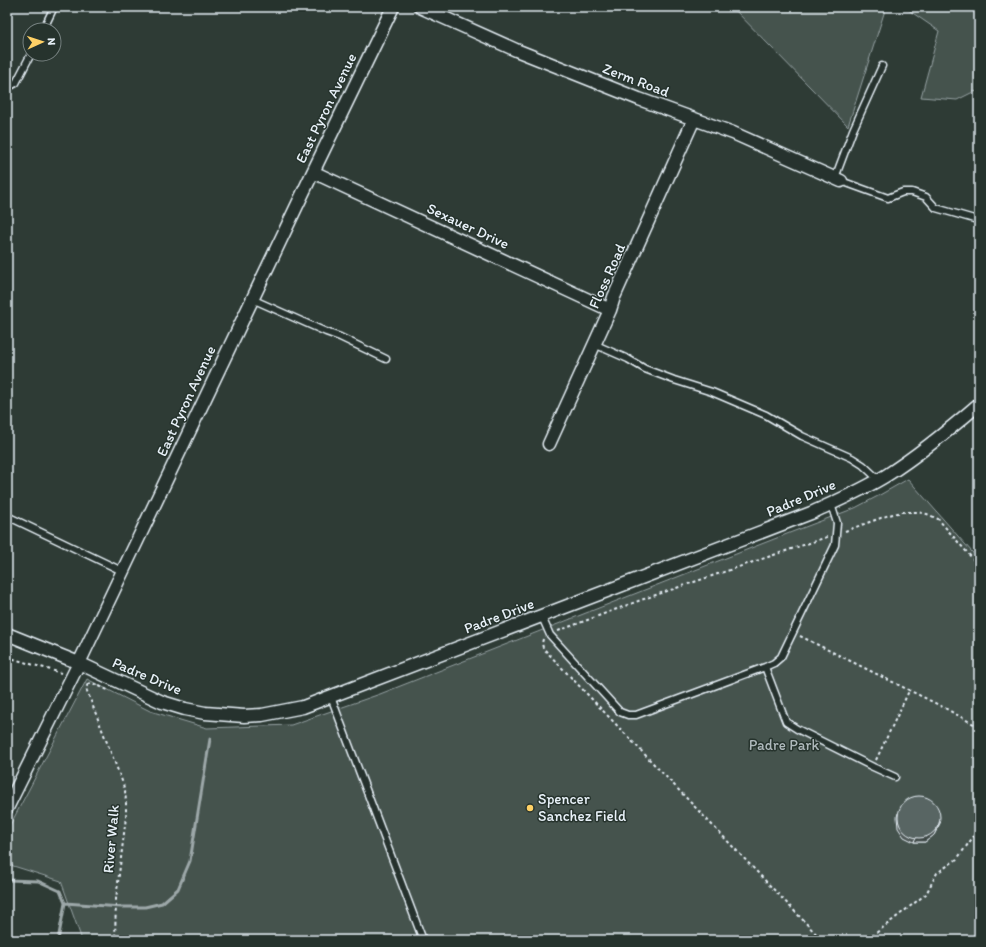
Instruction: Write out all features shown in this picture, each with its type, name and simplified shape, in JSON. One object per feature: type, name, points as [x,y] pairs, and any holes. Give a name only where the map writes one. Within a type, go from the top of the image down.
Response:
[{"type":"street","name":"East Pyron Avenue","points":[[7,808],[79,663],[312,172],[393,7]]},
{"type":"street","name":"Zerm Road","points":[[420,7],[516,50],[639,99],[733,133],[838,180]]},
{"type":"street","name":"Floss Road","points":[[549,444],[694,119]]},
{"type":"street","name":"Sexauer Drive","points":[[312,172],[610,310]]},
{"type":"street","name":"Padre Drive","points":[[7,634],[79,663],[162,702],[185,709],[205,713],[244,716],[262,715],[303,708],[811,513],[849,496],[906,463],[932,444],[979,404]]},
{"type":"lane","points":[[47,22],[54,7]]},
{"type":"lane","points":[[7,88],[16,84],[27,62]]},
{"type":"lane","points":[[882,66],[853,130],[838,180],[888,198],[902,192],[912,192],[926,197],[936,208],[974,219],[979,219]]},
{"type":"lane","points":[[252,299],[340,337],[386,359]]},
{"type":"lane","points":[[594,344],[628,359],[644,369],[712,392],[766,415],[802,436],[852,458],[863,465],[878,480]]},
{"type":"lane","points":[[542,617],[550,634],[620,712],[628,715],[636,715],[765,667],[774,663],[781,657],[835,545],[837,523],[831,504]]},
{"type":"lane","points":[[7,516],[122,571]]},
{"type":"lane","points":[[765,667],[786,722],[797,729],[895,777]]},
{"type":"lane","points":[[331,697],[423,940]]},
{"type":"path","points":[[917,512],[927,514],[938,519],[979,566]]},
{"type":"path","points":[[793,632],[942,706],[979,727]]},
{"type":"path","points":[[7,657],[65,674]]},
{"type":"path","points":[[84,681],[88,684],[92,683],[115,693]]},
{"type":"path","name":"River Walk","points":[[88,684],[86,688],[87,691],[125,791],[126,817],[116,899],[115,940]]},
{"type":"path","points":[[873,767],[910,690]]},
{"type":"path","points":[[867,940],[926,894],[937,873],[957,859],[979,829]]},
{"type":"path","points":[[972,940],[979,934]]},
{"type":"green space","points":[[732,7],[886,7],[848,126]]},
{"type":"green space","points":[[904,7],[979,7],[979,91],[973,92],[957,100],[921,97],[939,31]]},
{"type":"green space","name":"Padre Park","points":[[908,479],[979,560],[979,940],[82,940],[61,881],[7,864],[7,831],[87,679],[150,711],[207,728],[291,725],[380,694],[855,508]]},
{"type":"building","points":[[915,796],[923,796],[931,799],[937,805],[940,817],[937,829],[931,835],[923,838],[915,838],[907,835],[901,829],[898,821],[898,813],[901,805],[907,799]]},
{"type":"waterway","points":[[65,903],[145,907],[162,903],[178,889],[190,861],[210,739]]},
{"type":"waterway","points":[[7,880],[38,881],[60,891],[65,903],[58,940]]},
{"type":"place","name":"Spencer Sanchez Field","points":[[530,808]]}]
